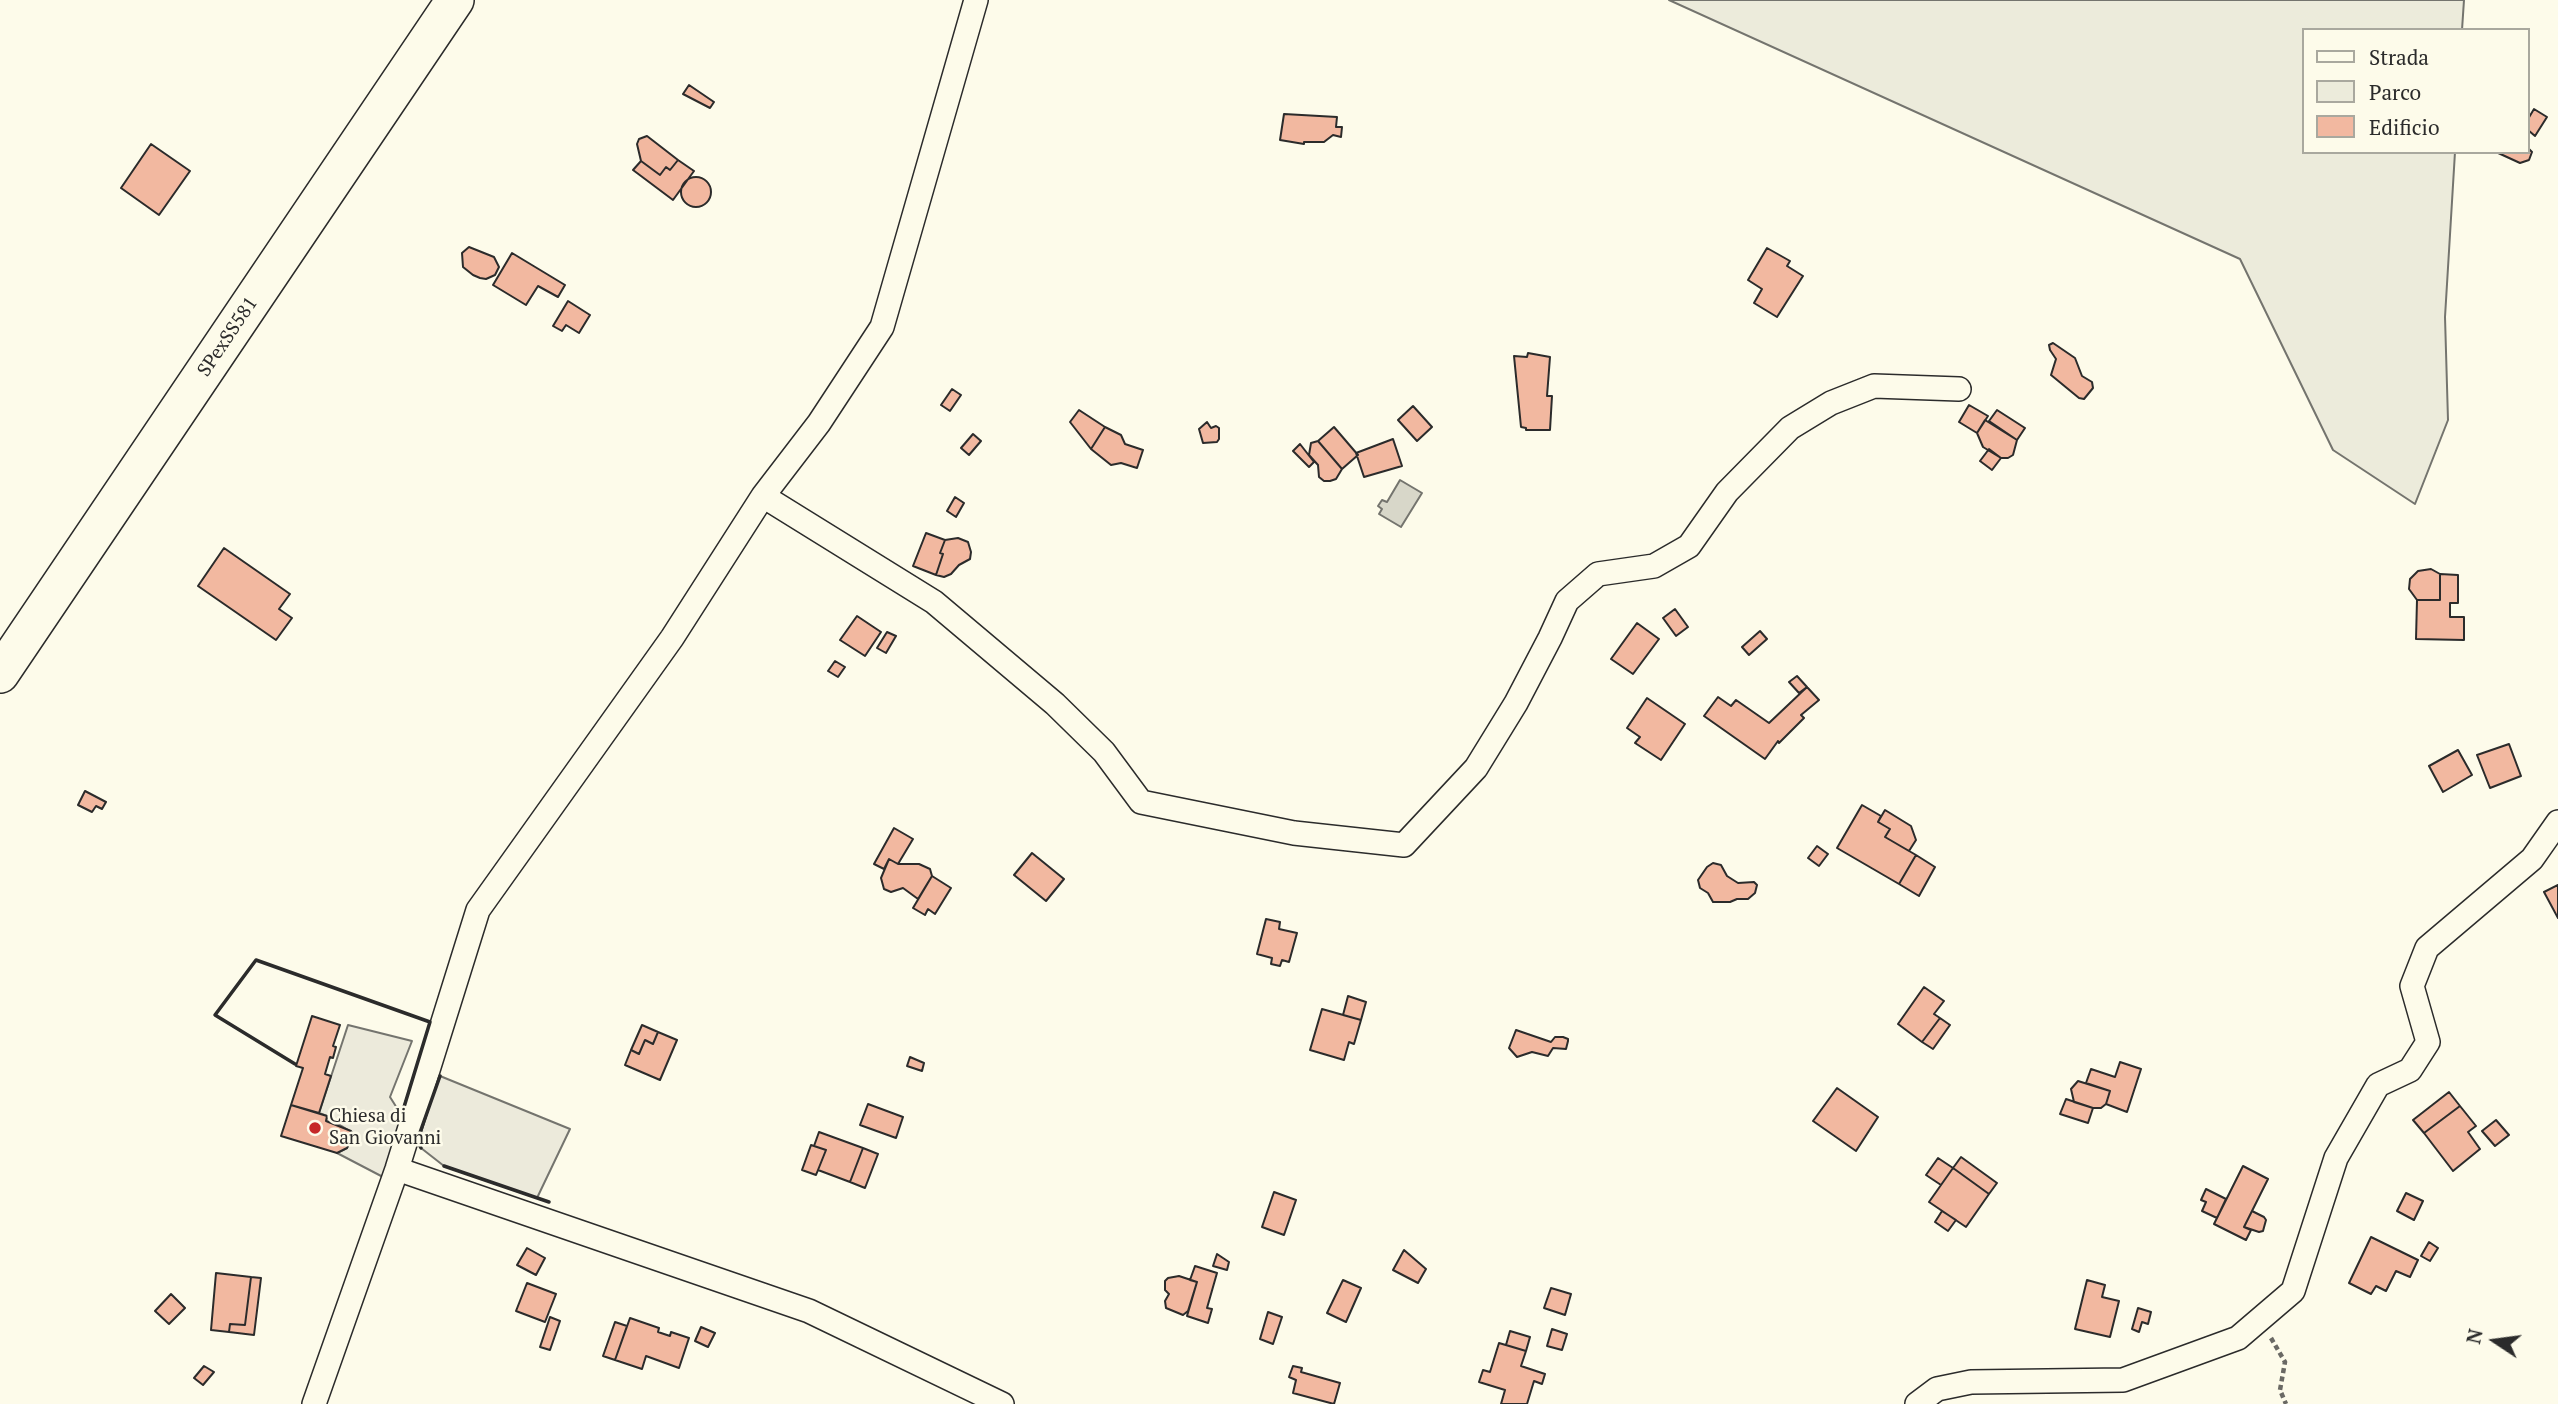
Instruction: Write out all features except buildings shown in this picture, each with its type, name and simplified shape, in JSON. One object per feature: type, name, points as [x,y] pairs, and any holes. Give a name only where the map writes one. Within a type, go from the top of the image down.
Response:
[{"type":"main road","name":"SPexSS581","points":[[0,674],[455,0]]},
{"type":"street","points":[[314,1404],[397,1169],[478,910],[672,639],[763,496],[819,423],[882,327],[976,0]]},
{"type":"street","points":[[763,496],[934,601],[1055,704],[1104,752],[1141,802],[1294,833],[1404,845],[1476,768],[1516,703],[1567,601],[1598,574],[1654,566],[1689,546],[1727,492],[1790,428],[1831,403],[1874,386],[1959,389]]},
{"type":"street","points":[[1917,1404],[1937,1389],[1971,1382],[2123,1380],[2238,1338],[2293,1291],[2336,1158],[2378,1085],[2410,1070],[2428,1042],[2412,986],[2427,948],[2532,859],[2558,822]]},
{"type":"street","points":[[397,1169],[809,1311],[1002,1404]]},
{"type":"path","points":[[2259,1320],[2286,1362],[2280,1390],[2286,1404]]},
{"type":"green space","points":[[1669,0],[2464,0],[2462,28],[2302,28],[2302,154],[2455,154],[2445,317],[2448,420],[2415,504],[2333,450],[2240,259]]},
{"type":"shaded area","points":[[1400,480],[1422,493],[1401,527],[1379,514],[1382,509],[1378,506],[1382,500],[1387,502]]},
{"type":"shaded area","points":[[348,1025],[412,1041],[390,1097],[402,1116],[383,1177],[337,1153],[347,1148],[353,1133],[326,1121],[327,1116],[319,1113]]},
{"type":"shaded area","points":[[440,1076],[570,1129],[537,1198],[444,1166],[421,1148],[417,1141]]},
{"type":"wall","points":[[295,1064],[215,1015],[256,960],[430,1022],[404,1107]]},
{"type":"wall","points":[[421,1148],[417,1141],[440,1076]]},
{"type":"wall","points":[[444,1166],[549,1202]]},
{"type":"place","name":"Chiesa di San Giovanni","points":[[315,1128]]}]
